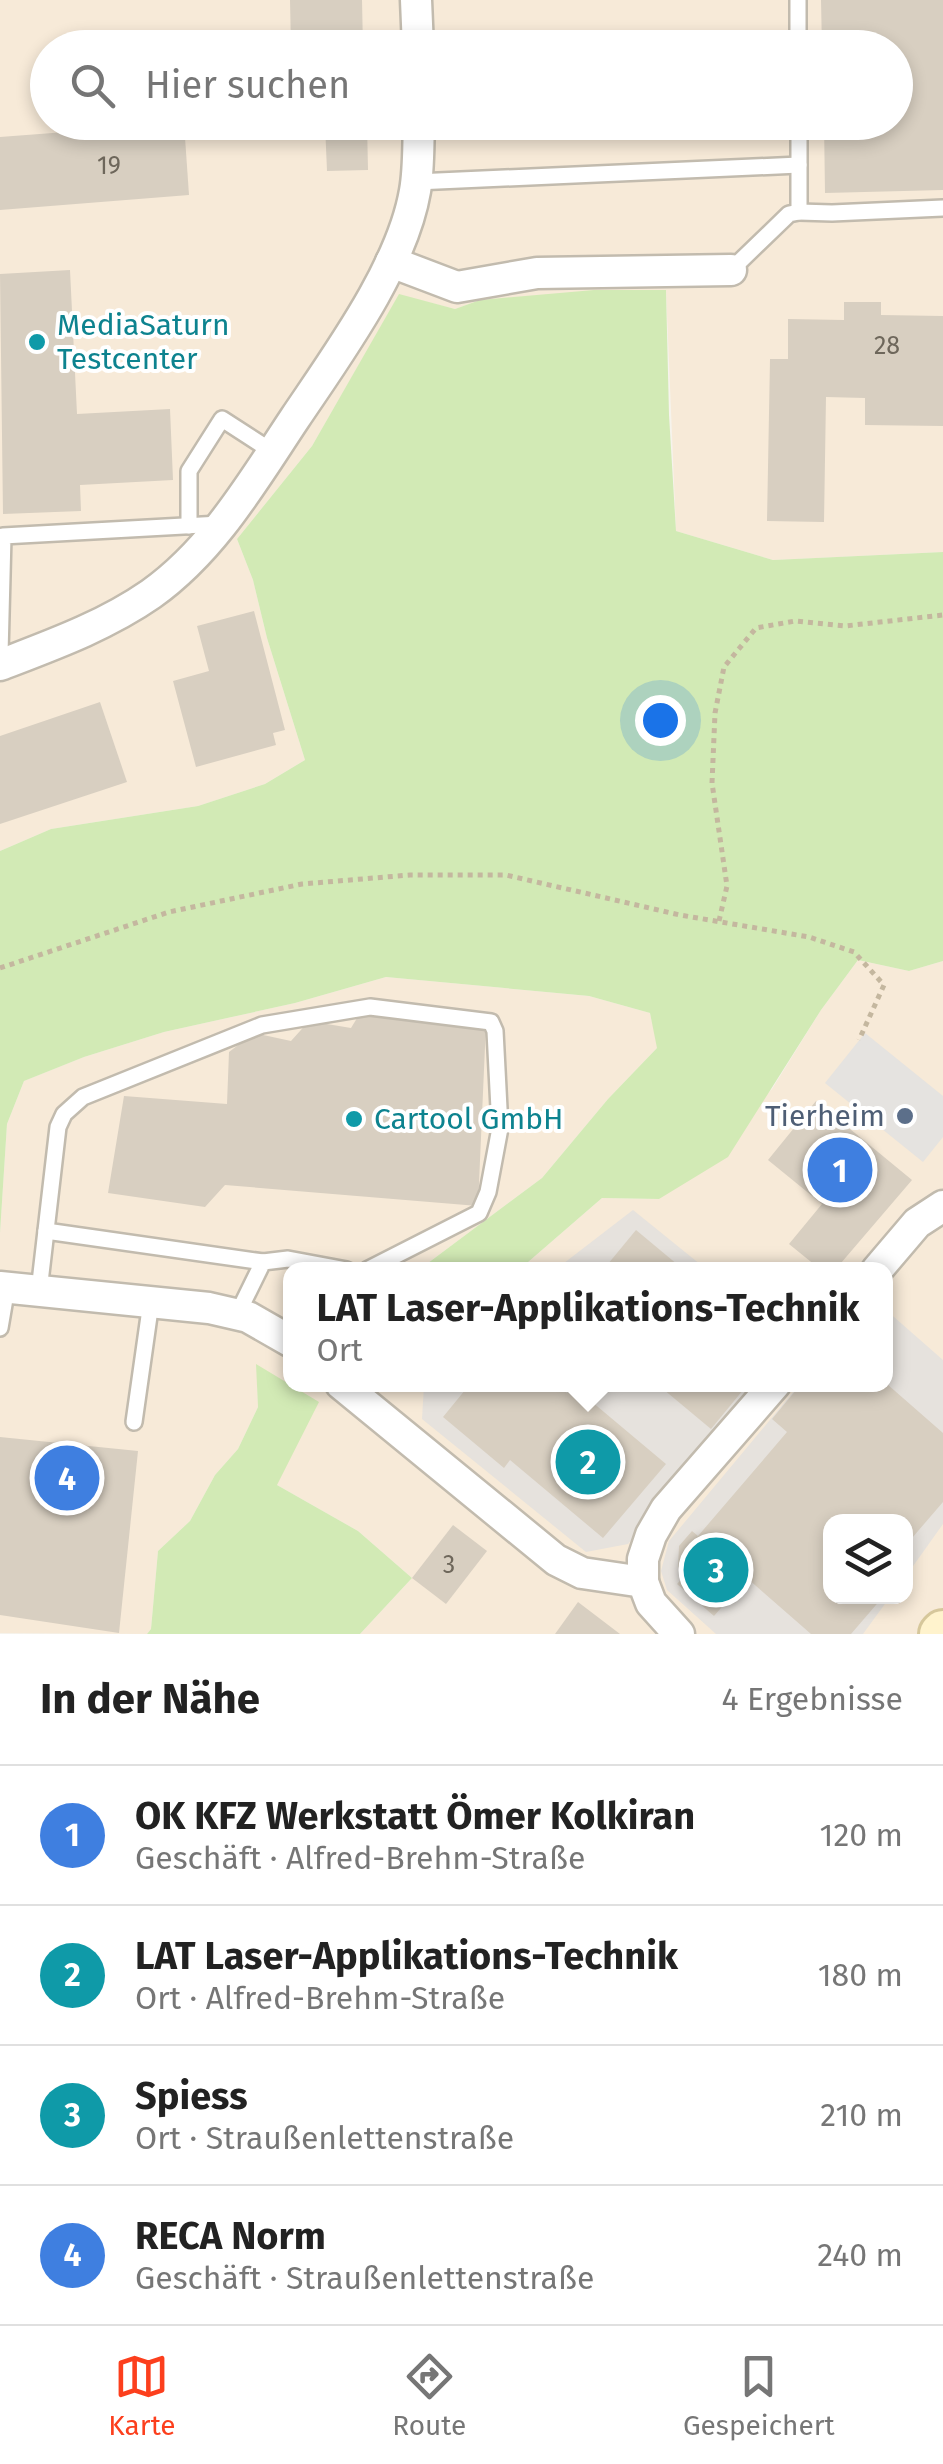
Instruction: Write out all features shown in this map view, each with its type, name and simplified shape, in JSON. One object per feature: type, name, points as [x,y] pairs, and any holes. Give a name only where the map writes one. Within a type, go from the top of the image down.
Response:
[{"type":"street","points":[[416,0],[417,30]]},
{"type":"street","points":[[0,665],[84,632],[151,593],[196,556],[222,524],[329,368],[392,262],[416,182],[418,140]]},
{"type":"street","points":[[392,262],[457,287],[537,273],[731,270]]},
{"type":"street","points":[[884,1262],[917,1223],[943,1206]]},
{"type":"street","points":[[3,1287],[237,1314],[283,1337]]},
{"type":"street","points":[[352,1392],[556,1560],[582,1573],[642,1582]]},
{"type":"street","points":[[679,1634],[651,1603],[642,1582],[643,1560],[651,1536],[666,1509],[769,1392]]},
{"type":"lane","points":[[798,0],[798,30]]},
{"type":"lane","points":[[799,140],[799,212]]},
{"type":"lane","points":[[416,182],[799,165]]},
{"type":"lane","points":[[731,270],[789,214],[943,208]]},
{"type":"lane","points":[[189,526],[188,471],[222,419],[272,452]]},
{"type":"lane","points":[[0,654],[3,536],[222,524]]},
{"type":"lane","points":[[39,1290],[58,1127],[64,1114],[83,1097],[262,1026],[370,1007],[490,1022],[496,1030],[500,1128],[488,1192],[479,1213],[382,1262]]},
{"type":"lane","points":[[46,1231],[263,1262],[304,1262]]},
{"type":"lane","points":[[237,1314],[263,1262]]},
{"type":"lane","points":[[0,1328],[3,1287]]},
{"type":"lane","points":[[134,1422],[151,1302]]},
{"type":"path","points":[[718,921],[726,886],[712,783],[714,713],[724,667],[756,628],[795,621],[845,626],[943,615]]},
{"type":"path","points":[[0,968],[169,912],[302,884],[410,875],[506,876],[809,936],[854,952],[884,985],[860,1040]]},
{"type":"shaded area","points":[[0,0],[943,0],[943,552],[773,560],[676,531],[666,290],[481,300],[455,309],[399,295],[312,446],[237,539],[253,580],[305,760],[265,784],[198,806],[51,829],[0,851]]},
{"type":"shaded area","points":[[858,960],[909,971],[943,961],[943,1634],[360,1634],[412,1578],[358,1531],[277,1485],[257,1365],[258,1407],[238,1449],[215,1475],[190,1521],[158,1551],[151,1629],[147,1634],[0,1633],[0,1233],[7,1124],[24,1081],[164,1032],[295,1003],[386,977],[589,996],[650,1013],[658,1047],[542,1178],[429,1262],[283,1262],[283,1392],[893,1392],[893,1262],[528,1262],[602,1198],[659,1199],[772,1089],[821,1010]]},
{"type":"shaded area","name":"Tierheim","points":[[865,1033],[943,1096],[943,1137],[923,1162],[825,1083]]},
{"type":"shaded area","points":[[633,1210],[697,1262],[565,1262]]},
{"type":"shaded area","points":[[893,1316],[943,1360],[943,1524],[913,1566],[913,1514],[823,1514],[823,1604],[885,1604],[863,1634],[716,1634],[667,1590],[661,1571],[669,1541],[793,1392],[893,1392]]},
{"type":"shaded area","points":[[424,1392],[765,1392],[628,1544],[586,1552],[422,1419]]},
{"type":"green space","points":[[594,290],[666,290],[676,531],[773,560],[943,552],[943,961],[909,971],[858,960],[821,1010],[728,1157],[659,1199],[602,1198],[528,1262],[429,1262],[542,1178],[657,1048],[650,1013],[589,996],[386,977],[295,1003],[164,1032],[84,1057],[24,1081],[7,1124],[0,1233],[0,851],[51,829],[198,806],[265,784],[305,760],[253,580],[237,539],[312,446],[399,294],[455,309],[480,300]]},
{"type":"green space","points":[[256,1364],[283,1380],[283,1392],[302,1392],[319,1402],[277,1485],[358,1531],[412,1578],[360,1634],[147,1634],[151,1629],[158,1551],[190,1521],[215,1475],[238,1449],[258,1407]]},
{"type":"building","points":[[290,0],[362,0],[363,30],[291,30]]},
{"type":"building","points":[[821,0],[943,0],[943,190],[825,193],[824,140],[913,140],[913,30],[822,30]]},
{"type":"building","points":[[0,137],[185,140],[189,195],[0,210]]},
{"type":"building","points":[[326,140],[367,140],[368,170],[327,171]]},
{"type":"building","name":"MediaSaturn Testcenter","points":[[70,270],[77,414],[170,409],[173,480],[80,485],[81,511],[3,514],[0,274]]},
{"type":"building","points":[[844,302],[881,302],[881,315],[943,316],[943,426],[865,425],[865,398],[826,397],[824,522],[767,521],[770,359],[788,359],[788,319],[844,320]]},
{"type":"building","points":[[254,611],[285,730],[273,733],[276,745],[196,767],[173,681],[209,671],[197,626]]},
{"type":"building","points":[[100,702],[127,782],[0,824],[0,736]]},
{"type":"building","name":"Cartool GmbH","points":[[362,1010],[486,1024],[478,1206],[225,1185],[205,1207],[108,1193],[124,1096],[227,1104],[229,1052],[254,1033],[291,1041],[309,1021],[351,1028]]},
{"type":"building","points":[[816,1101],[912,1180],[842,1262],[811,1262],[789,1244],[822,1204],[768,1160]]},
{"type":"building","points":[[636,1230],[674,1262],[610,1262]]},
{"type":"building","points":[[893,1389],[943,1433],[943,1502],[913,1537],[913,1514],[823,1514],[823,1604],[877,1604],[851,1634],[811,1634],[747,1578],[714,1616],[677,1584],[686,1574],[678,1567],[679,1546],[692,1531],[698,1536],[787,1432],[772,1419],[794,1392]]},
{"type":"building","points":[[463,1392],[580,1392],[666,1464],[603,1538],[510,1460],[504,1468],[443,1417]]},
{"type":"building","points":[[667,1392],[741,1392],[711,1429]]},
{"type":"building","points":[[0,1437],[138,1451],[119,1633],[0,1615]]},
{"type":"building","points":[[453,1525],[487,1551],[446,1604],[412,1578]]},
{"type":"building","points":[[578,1602],[620,1634],[555,1634]]},
{"type":"place","name":"MediaSaturn Testcenter","points":[[37,342]]},
{"type":"place","name":"Tierheim","points":[[905,1116]]},
{"type":"place","name":"Cartool GmbH","points":[[354,1119]]},
{"type":"place","name":"OK KFZ Werkstatt Ömer Kolkiran","points":[[840,1170]]},
{"type":"place","name":"LAT Laser-Applikations-Technik","points":[[588,1462]]},
{"type":"place","name":"RECA Norm","points":[[67,1478]]},
{"type":"place","name":"Spiess","points":[[716,1570]]}]
